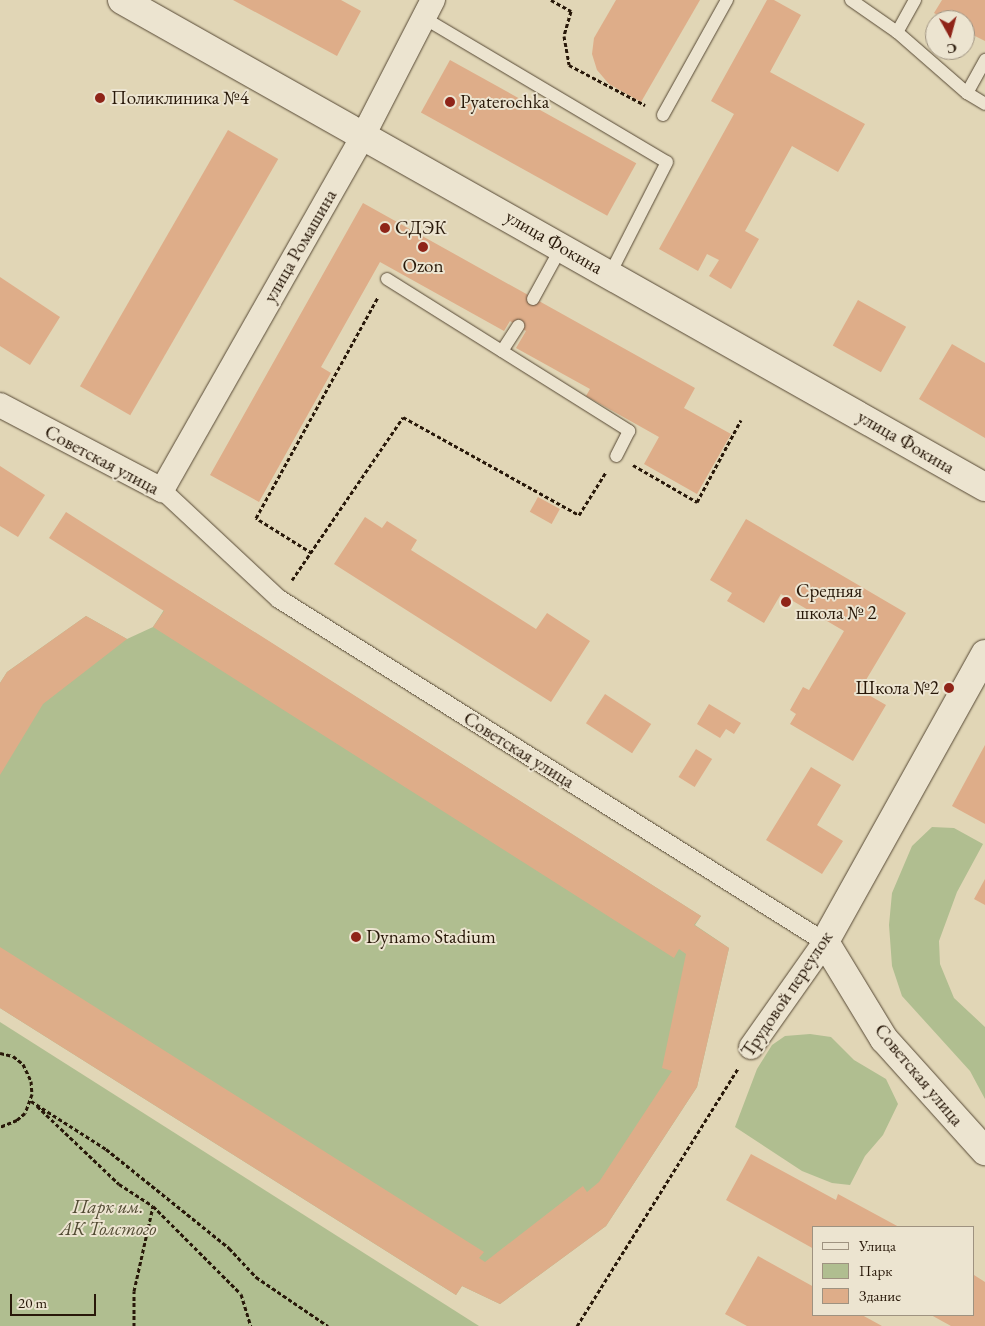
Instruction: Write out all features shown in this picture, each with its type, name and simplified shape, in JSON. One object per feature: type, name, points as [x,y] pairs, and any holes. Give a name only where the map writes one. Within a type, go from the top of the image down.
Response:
[{"type":"main road","name":"улица Фокина","points":[[122,0],[364,134],[985,487]]},
{"type":"main road","name":"Трудовой переулок","points":[[825,942],[985,654]]},
{"type":"main road","name":"Советская улица","points":[[825,942],[884,1039],[985,1151]]},
{"type":"street","name":"улица Ромашина","points":[[162,490],[364,134],[429,9]]},
{"type":"street","name":"Советская улица","points":[[0,405],[162,490],[278,599],[825,942]]},
{"type":"street","name":"Трудовой переулок","points":[[751,1047],[825,942]]},
{"type":"lane","points":[[663,114],[728,0]]},
{"type":"lane","points":[[851,0],[897,32],[967,93],[985,104]]},
{"type":"lane","points":[[897,32],[915,0]]},
{"type":"lane","points":[[429,9],[667,162],[610,274]]},
{"type":"lane","points":[[967,93],[985,60]]},
{"type":"lane","points":[[533,298],[562,246]]},
{"type":"lane","points":[[388,279],[629,431],[616,456]]},
{"type":"lane","points":[[502,351],[518,326]]},
{"type":"path","points":[[551,0],[571,11],[564,36],[569,65],[663,114]]},
{"type":"path","points":[[312,553],[256,518],[388,279]]},
{"type":"path","points":[[278,599],[312,553],[403,417],[579,515],[616,456],[697,502],[741,420]]},
{"type":"path","name":"Трудовой переулок","points":[[577,1326],[751,1047]]},
{"type":"path","points":[[0,1053],[13,1056],[23,1064],[31,1081],[31,1101],[17,1120],[0,1127]]},
{"type":"path","points":[[31,1101],[119,1184],[153,1206],[241,1294],[251,1326]]},
{"type":"path","points":[[31,1101],[106,1149],[229,1248],[256,1277],[306,1314],[328,1326]]},
{"type":"path","points":[[134,1326],[134,1291],[153,1206]]},
{"type":"green space","name":"Dynamo Stadium","points":[[180,585],[701,916],[695,925],[729,948],[697,1087],[606,1226],[500,1304],[462,1286],[456,1295],[0,1008],[0,683],[7,672],[86,616],[127,639],[153,627]]},
{"type":"green space","points":[[932,827],[954,828],[983,844],[957,892],[939,941],[940,964],[954,998],[985,1027],[985,1099],[970,1071],[902,996],[892,966],[889,925],[892,893],[912,846]]},
{"type":"green space","name":"Парк им. АК Толстого","points":[[0,1022],[479,1326],[0,1326]]},
{"type":"green space","points":[[810,1034],[831,1037],[854,1060],[886,1079],[898,1104],[883,1135],[865,1156],[850,1185],[832,1183],[802,1171],[735,1127],[757,1069],[772,1045],[785,1036]]},
{"type":"building","points":[[233,0],[341,0],[361,11],[337,56]]},
{"type":"building","points":[[616,0],[700,0],[641,102],[609,84],[597,70],[592,54],[594,38]]},
{"type":"building","points":[[767,0],[774,0],[801,15],[770,72],[865,124],[838,172],[792,146],[745,231],[759,239],[731,289],[709,276],[719,260],[707,254],[698,271],[659,249],[734,114],[711,101]]},
{"type":"building","points":[[942,0],[985,0],[985,41],[975,36],[975,10],[936,10]]},
{"type":"building","points":[[450,60],[636,163],[607,216],[421,112]]},
{"type":"building","points":[[228,130],[278,159],[130,415],[80,386]]},
{"type":"building","points":[[363,203],[695,388],[684,408],[731,434],[697,494],[644,464],[659,437],[586,396],[590,389],[516,348],[526,331],[510,321],[504,331],[380,262],[321,367],[331,373],[259,502],[210,475]]},
{"type":"building","points":[[0,277],[60,317],[30,365],[0,346]]},
{"type":"building","points":[[858,300],[906,327],[881,372],[833,345]]},
{"type":"building","points":[[952,344],[985,363],[985,438],[919,399]]},
{"type":"building","points":[[0,466],[45,495],[18,537],[0,526]]},
{"type":"building","points":[[538,497],[560,509],[552,524],[530,512]]},
{"type":"building","points":[[66,512],[701,916],[694,925],[729,948],[697,1087],[606,1226],[500,1304],[462,1286],[456,1295],[0,1008],[0,947],[484,1252],[479,1258],[485,1262],[583,1186],[587,1192],[599,1182],[672,1071],[662,1068],[686,954],[679,949],[674,958],[153,627],[164,611],[49,538]]},
{"type":"building","points":[[365,517],[382,528],[387,521],[417,540],[411,550],[536,629],[547,613],[590,641],[551,702],[334,564]]},
{"type":"building","points":[[746,519],[906,613],[860,690],[886,705],[853,761],[790,724],[796,714],[790,710],[803,687],[809,690],[844,631],[781,594],[764,623],[727,601],[732,593],[710,580]]},
{"type":"building","points":[[86,616],[127,639],[43,704],[0,775],[0,683],[7,672]]},
{"type":"building","points":[[605,694],[651,724],[632,753],[586,723]]},
{"type":"building","points":[[709,704],[741,723],[734,734],[726,729],[720,738],[697,724]]},
{"type":"building","points":[[985,745],[985,824],[952,806]]},
{"type":"building","points":[[696,749],[712,759],[695,787],[679,777]]},
{"type":"building","points":[[811,767],[841,785],[817,825],[843,841],[822,874],[766,840]]},
{"type":"building","points":[[985,879],[985,905],[974,899]]},
{"type":"building","points":[[751,1154],[836,1200],[838,1194],[897,1226],[812,1226],[812,1248],[726,1200]]},
{"type":"building","points":[[758,1256],[812,1286],[812,1316],[864,1316],[882,1326],[747,1326],[725,1314]]},
{"type":"building","points":[[975,1276],[985,1282],[985,1326],[951,1326],[933,1316],[975,1316]]},
{"type":"place","name":"Поликлиника №4","points":[[100,98]]},
{"type":"place","name":"Pyaterochka","points":[[450,102]]},
{"type":"place","name":"СДЭК","points":[[385,228]]},
{"type":"place","name":"Ozon","points":[[423,247]]},
{"type":"place","name":"Средняя школа № 2","points":[[786,602]]},
{"type":"place","name":"Школа №2","points":[[949,688]]},
{"type":"place","name":"Dynamo Stadium","points":[[356,937]]}]
